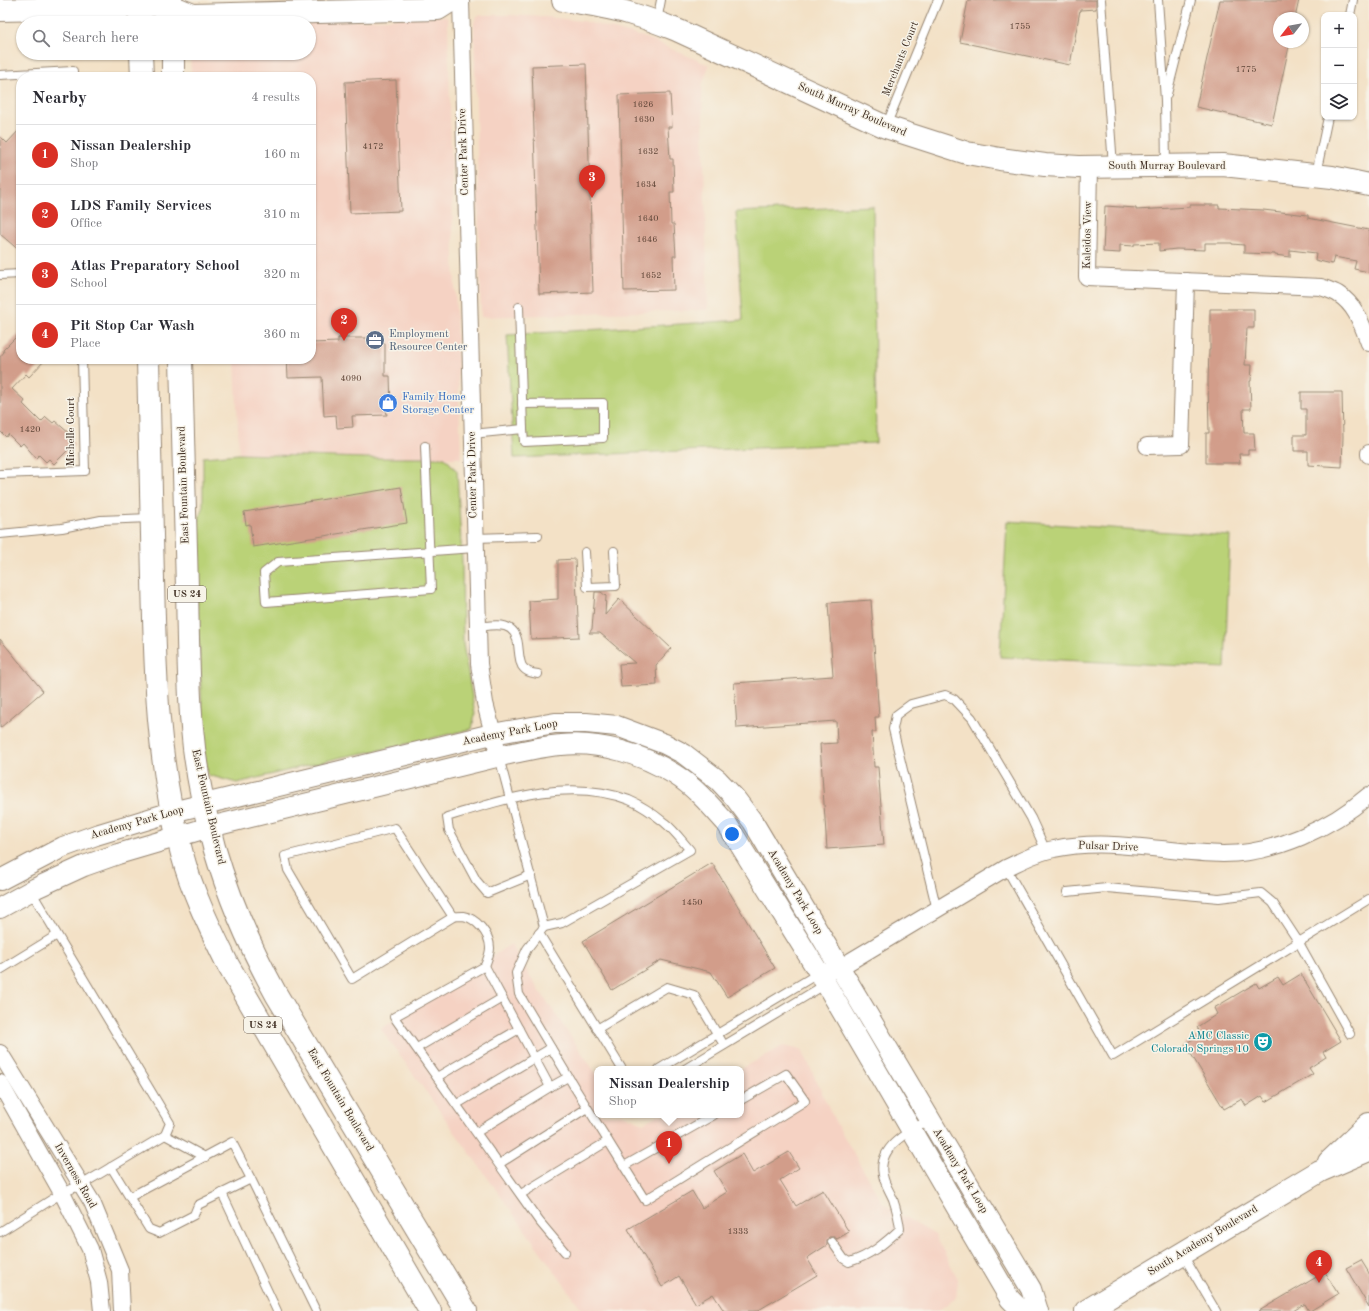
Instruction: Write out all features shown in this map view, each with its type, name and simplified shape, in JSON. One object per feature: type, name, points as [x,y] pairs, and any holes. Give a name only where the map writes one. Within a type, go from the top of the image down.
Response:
[{"type":"main road","points":[[174,7],[194,15],[438,8],[452,0]]},
{"type":"main road","name":"South Murray Boulevard","points":[[563,0],[635,14],[657,22],[886,127],[960,150],[1000,159],[1045,165],[1089,167],[1223,165],[1332,177],[1369,185]]},
{"type":"main road","points":[[0,10],[140,10]]},
{"type":"main road","points":[[141,60],[142,72]]},
{"type":"main road","points":[[173,60],[173,72]]},
{"type":"main road","name":"US 24","points":[[148,364],[154,644],[158,704],[163,762],[182,855],[200,905],[228,965],[430,1311]]},
{"type":"main road","name":"East Fountain Boulevard","points":[[181,364],[190,688],[194,750],[214,846],[227,887],[245,934],[258,962],[466,1311]]},
{"type":"main road","name":"South Academy Boulevard","points":[[1320,1171],[1369,1124]]},
{"type":"main road","name":"South Academy Boulevard","points":[[1086,1311],[1320,1171],[1369,1150]]},
{"type":"street","name":"Center Park Drive","points":[[461,0],[478,627],[481,681],[498,757]]},
{"type":"street","points":[[140,10],[174,7]]},
{"type":"street","name":"Kaleidos View","points":[[1089,167],[1087,277],[1186,281]]},
{"type":"street","points":[[1147,446],[1181,445],[1186,281],[1320,287],[1337,294],[1348,302],[1359,317],[1369,343]]},
{"type":"street","name":"Academy Park Loop","points":[[0,880],[63,847],[96,835],[172,812],[492,734],[555,723],[586,723],[617,726],[665,744],[684,754],[718,780],[735,798],[753,822],[1030,1289],[1038,1311]]},
{"type":"street","name":"Academy Park Loop","points":[[0,908],[30,891],[84,866],[118,854],[210,827],[530,749],[562,745],[590,745],[638,757],[674,774],[709,803],[727,824],[912,1130],[1010,1299],[1022,1311]]},
{"type":"street","name":"Pulsar Drive","points":[[822,979],[1006,868],[1031,856],[1046,851],[1075,845],[1224,854],[1260,849],[1275,846],[1318,829],[1346,813],[1369,795]]},
{"type":"street","name":"Inverness Road","points":[[0,1053],[92,1202],[120,1270],[122,1311]]},
{"type":"street","name":"Inverness Road","points":[[0,1083],[62,1193],[90,1249],[99,1282],[102,1311]]},
{"type":"lane","points":[[657,22],[661,0]]},
{"type":"lane","name":"Merchants Court","points":[[886,127],[938,0]]},
{"type":"lane","points":[[1101,0],[1113,167]]},
{"type":"lane","points":[[1158,0],[1165,100],[1166,166]]},
{"type":"lane","points":[[1165,100],[1191,0]]},
{"type":"lane","points":[[1351,12],[1353,0]]},
{"type":"lane","points":[[58,72],[73,72]]},
{"type":"lane","points":[[0,76],[16,75]]},
{"type":"lane","points":[[1316,175],[1327,120]]},
{"type":"lane","points":[[0,275],[16,274]]},
{"type":"lane","points":[[519,307],[522,404],[524,442],[603,438],[603,403],[522,404]]},
{"type":"lane","name":"Michelle Court","points":[[0,474],[85,471],[82,364]]},
{"type":"lane","points":[[472,434],[523,429]]},
{"type":"lane","points":[[425,446],[430,551],[431,589],[266,602],[264,573],[278,562],[430,551],[475,543],[538,536]]},
{"type":"lane","points":[[0,534],[62,528],[101,520],[151,518]]},
{"type":"lane","points":[[585,552],[587,587],[616,586],[614,551]]},
{"type":"lane","points":[[478,627],[503,625],[512,629],[517,637],[520,663],[525,670],[538,674]]},
{"type":"lane","points":[[937,910],[893,728],[896,715],[911,704],[945,695],[954,699],[972,718],[1030,818],[1046,851]]},
{"type":"lane","points":[[498,757],[531,875],[542,930],[597,1029],[620,1066]]},
{"type":"lane","points":[[531,875],[487,894],[476,880],[449,830],[447,817],[510,798],[543,791],[567,790],[601,792],[629,800],[666,824],[690,850],[562,923],[542,930],[527,949],[516,973],[519,994],[568,1077],[645,1200],[805,1101],[786,1074],[744,1098]]},
{"type":"lane","points":[[453,917],[395,828],[285,856],[288,870],[352,980],[453,917],[463,916],[478,923],[490,946],[485,966],[550,1087]]},
{"type":"lane","points":[[1006,868],[1113,1056],[1298,941],[1369,899]]},
{"type":"lane","points":[[1067,892],[1107,888],[1218,898],[1261,893],[1273,903],[1298,941],[1350,1034]]},
{"type":"lane","points":[[0,1232],[62,1193],[81,1184],[165,1135],[170,1123],[30,891]]},
{"type":"lane","points":[[0,970],[57,935]]},
{"type":"lane","points":[[485,966],[394,1016],[499,1164],[565,1252]]},
{"type":"lane","points":[[664,1066],[717,1034],[822,979]]},
{"type":"lane","points":[[689,1066],[724,1045],[822,979]]},
{"type":"lane","points":[[597,1029],[667,987],[694,995],[724,1045]]},
{"type":"lane","points":[[416,1048],[502,998]]},
{"type":"lane","points":[[437,1077],[518,1029]]},
{"type":"lane","points":[[457,1104],[551,1048]]},
{"type":"lane","points":[[477,1132],[568,1077]]},
{"type":"lane","points":[[499,1164],[587,1108]]},
{"type":"lane","points":[[624,1166],[709,1118]]},
{"type":"lane","points":[[832,1242],[844,1259],[850,1262],[858,1260],[872,1252],[900,1229],[893,1200],[884,1179],[881,1167],[886,1153],[896,1141],[930,1119]]},
{"type":"lane","points":[[165,1135],[205,1157]]},
{"type":"lane","points":[[521,1194],[608,1141]]},
{"type":"lane","points":[[130,1197],[232,1142],[316,1311]]},
{"type":"lane","points":[[111,1167],[149,1229],[159,1233],[194,1215],[198,1205],[251,1179]]},
{"type":"lane","points":[[222,1194],[277,1311]]},
{"type":"lane","points":[[1182,1253],[1216,1311]]},
{"type":"shaded area","points":[[481,15],[545,17],[583,21],[643,37],[709,65],[702,86],[708,310],[481,317],[474,23],[476,18]]},
{"type":"shaded area","points":[[445,16],[448,19],[453,230],[461,458],[366,458],[239,454],[235,364],[316,364],[316,72],[191,72],[190,60],[316,60],[316,23]]},
{"type":"shaded area","points":[[511,944],[533,981],[594,1071],[594,1118],[632,1118],[643,1123],[652,1118],[744,1118],[744,1067],[783,1046],[802,1050],[835,1121],[883,1204],[935,1235],[958,1279],[956,1299],[937,1311],[583,1311],[381,1029]]},
{"type":"green space","points":[[873,206],[876,443],[514,458],[507,335],[743,320],[736,212]]},
{"type":"green space","points":[[239,454],[366,458],[445,458],[457,471],[462,561],[463,644],[475,714],[472,729],[342,757],[237,783],[208,775],[204,753],[195,531],[203,506],[203,457]]},
{"type":"green space","points":[[1007,521],[1230,536],[1225,668],[1000,657]]},
{"type":"building","points":[[968,0],[1096,0],[1096,9],[1080,10],[1070,65],[960,42]]},
{"type":"building","points":[[1220,0],[1299,0],[1296,12],[1273,12],[1273,48],[1289,48],[1272,124],[1196,107]]},
{"type":"building","points":[[586,64],[593,292],[539,294],[532,66]]},
{"type":"building","points":[[396,80],[401,211],[350,213],[345,82]]},
{"type":"building","points":[[670,93],[672,127],[668,127],[670,159],[673,159],[674,192],[670,192],[671,224],[674,224],[676,256],[673,256],[674,290],[624,291],[619,95]]},
{"type":"building","points":[[16,133],[16,248],[0,234],[0,136],[7,143]]},
{"type":"building","points":[[1190,205],[1219,205],[1219,208],[1263,210],[1308,215],[1308,218],[1369,230],[1369,272],[1354,269],[1356,261],[1334,257],[1332,264],[1315,260],[1316,253],[1290,250],[1290,257],[1275,254],[1244,253],[1244,245],[1232,243],[1205,243],[1205,250],[1176,249],[1159,251],[1159,243],[1134,244],[1134,246],[1120,245],[1120,253],[1103,252],[1105,206],[1136,208],[1136,210],[1190,207]]},
{"type":"building","points":[[1210,309],[1254,309],[1254,328],[1247,328],[1245,365],[1252,365],[1250,381],[1251,409],[1243,409],[1244,433],[1254,433],[1255,450],[1248,450],[1248,454],[1239,454],[1240,463],[1206,463],[1206,433],[1209,433],[1208,381]]},
{"type":"building","points":[[16,337],[16,364],[41,364],[29,377],[26,374],[12,389],[25,401],[23,404],[41,422],[46,417],[53,423],[55,421],[70,434],[67,437],[74,444],[54,464],[49,459],[46,462],[39,455],[36,458],[23,443],[20,446],[8,434],[6,437],[0,431],[0,357],[4,352],[3,350]]},
{"type":"building","points":[[380,337],[379,343],[385,343],[385,376],[390,376],[391,408],[386,409],[387,415],[352,416],[353,427],[337,428],[336,415],[324,416],[322,377],[288,378],[287,364],[316,364],[316,343],[338,342],[338,338]]},
{"type":"building","points":[[1301,392],[1342,392],[1342,467],[1308,465],[1308,451],[1294,451],[1294,435],[1306,435],[1306,409],[1301,409]]},
{"type":"building","points":[[401,487],[407,523],[253,547],[250,524],[246,525],[244,512]]},
{"type":"building","points":[[575,559],[579,637],[531,639],[529,601],[558,599],[558,560]]},
{"type":"building","points":[[595,592],[601,592],[606,596],[605,615],[619,599],[671,648],[656,665],[657,685],[621,687],[619,664],[635,663],[600,633],[589,633],[592,629]]},
{"type":"building","points":[[871,600],[879,717],[875,717],[876,732],[872,732],[874,767],[878,767],[884,845],[827,849],[820,744],[837,743],[836,721],[737,728],[734,683],[833,676],[828,603]]},
{"type":"building","points":[[0,639],[43,691],[0,728]]},
{"type":"building","points":[[712,863],[775,968],[727,997],[711,972],[661,960],[612,990],[583,941]]},
{"type":"building","name":"AMC Classic Colorado Springs 10","points":[[1301,974],[1341,1041],[1323,1052],[1326,1057],[1309,1068],[1313,1074],[1266,1102],[1262,1096],[1246,1106],[1242,1099],[1224,1109],[1185,1044],[1201,1034],[1197,1027],[1217,1014],[1214,1008],[1256,983],[1259,988],[1278,977],[1283,985]]},
{"type":"building","points":[[789,1152],[799,1168],[780,1180],[796,1206],[823,1190],[849,1232],[837,1239],[834,1237],[829,1237],[827,1240],[827,1245],[807,1258],[817,1275],[757,1311],[724,1311],[713,1294],[696,1304],[679,1276],[662,1287],[628,1229],[692,1191],[702,1208],[727,1192],[714,1171],[742,1154],[753,1173]]},
{"type":"building","points":[[1361,1260],[1369,1273],[1369,1307],[1346,1268]]},
{"type":"building","points":[[1325,1272],[1338,1294],[1310,1311],[1305,1304],[1293,1311],[1259,1311]]},
{"type":"place","name":"Atlas Preparatory School","points":[[592,198]]},
{"type":"place","name":"Employment Resource Center","points":[[375,340]]},
{"type":"place","name":"LDS Family Services","points":[[344,341]]},
{"type":"place","name":"Family Home Storage Center","points":[[388,403]]},
{"type":"place","name":"AMC Classic Colorado Springs 10","points":[[1263,1042]]},
{"type":"place","name":"Nissan Dealership","points":[[669,1164]]},
{"type":"place","name":"Pit Stop Car Wash","points":[[1319,1283]]}]
